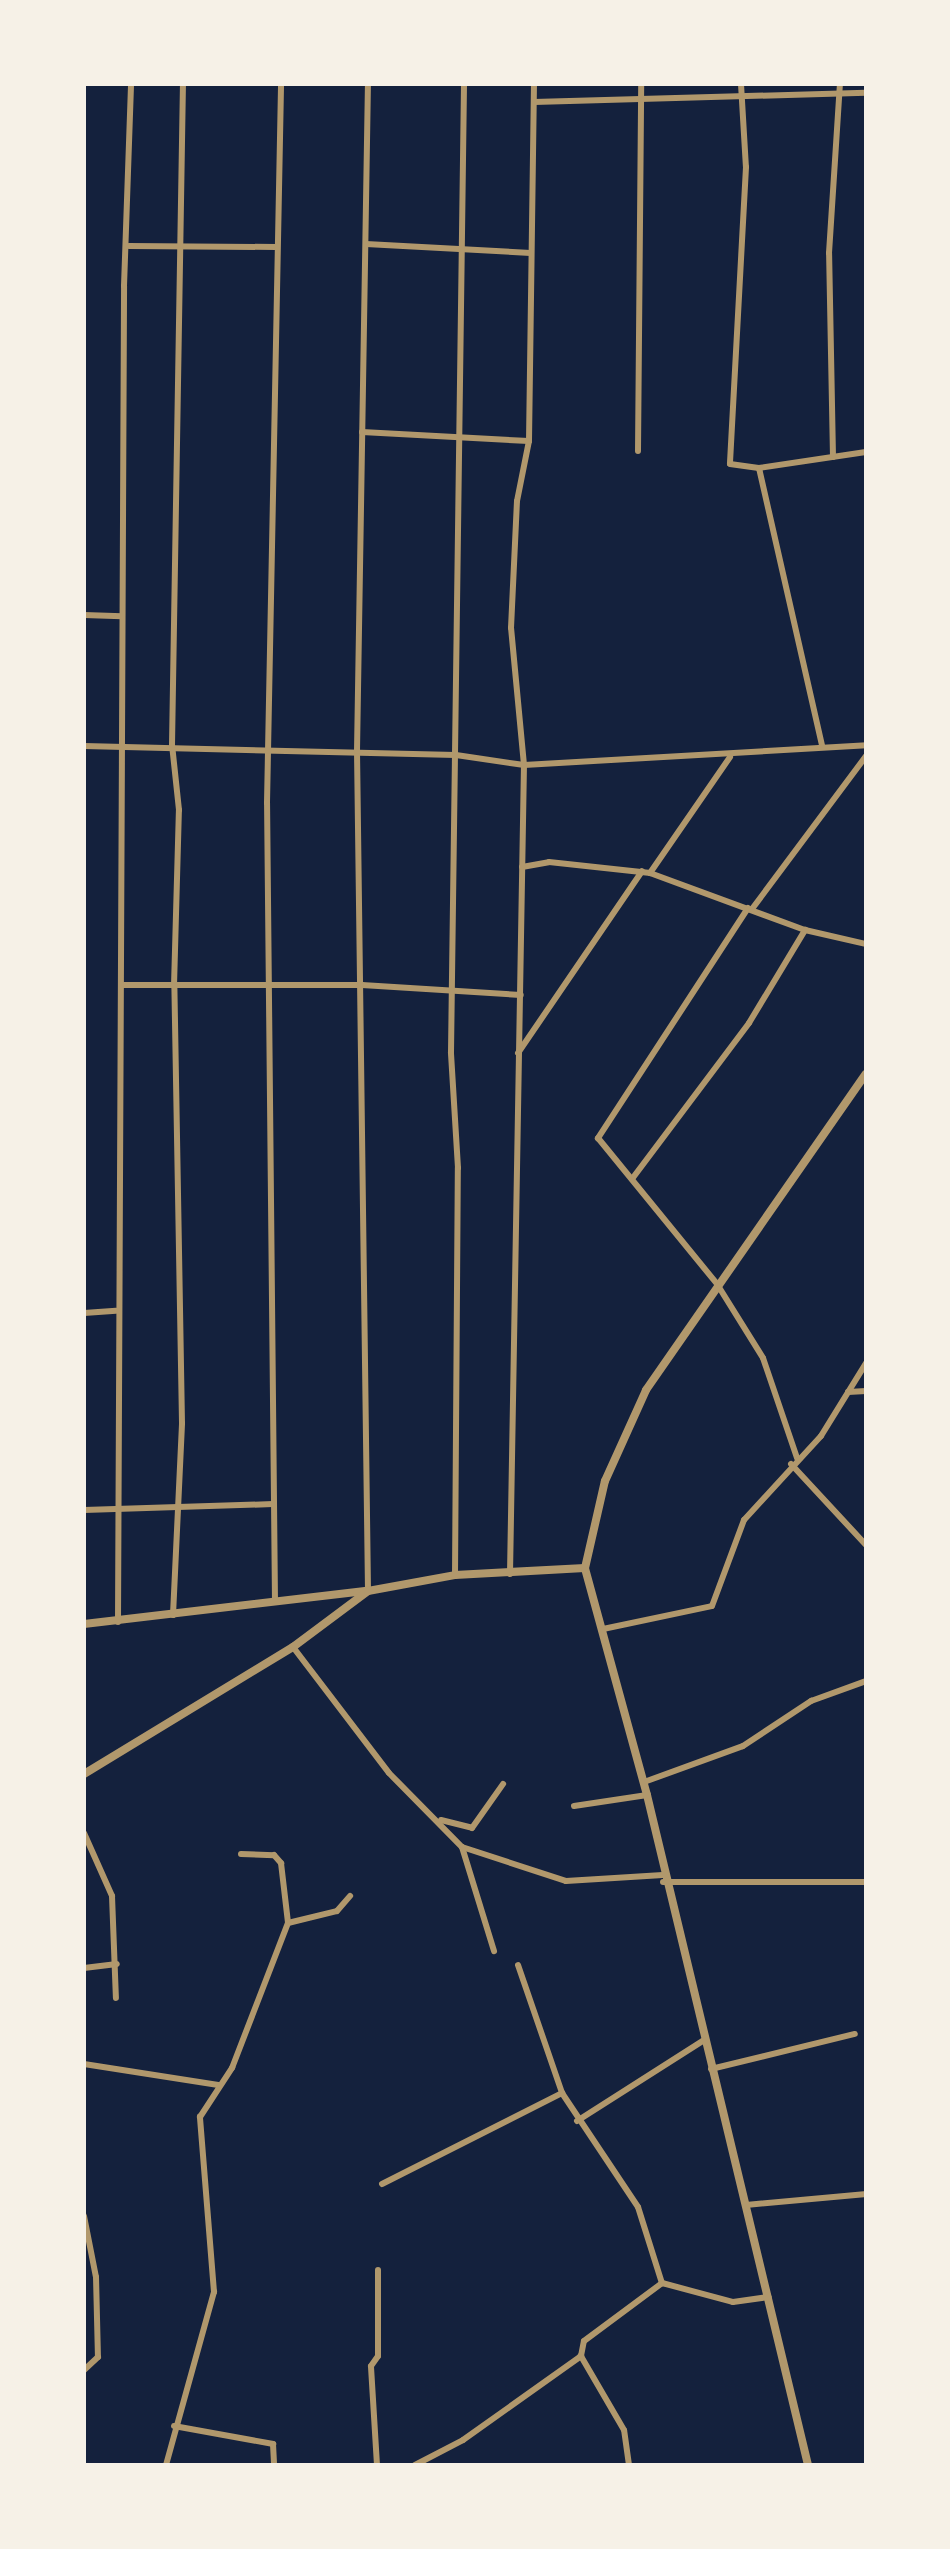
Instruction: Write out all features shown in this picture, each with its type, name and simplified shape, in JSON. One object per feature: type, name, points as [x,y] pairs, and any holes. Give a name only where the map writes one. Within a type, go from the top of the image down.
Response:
[{"type":"street","points":[[118,1622],[114,1509],[122,985],[122,616],[131,84]]},
{"type":"street","points":[[173,1615],[182,1423],[174,986],[179,810],[172,745],[183,84]]},
{"type":"street","points":[[275,1602],[270,989],[276,247],[281,84]]},
{"type":"street","points":[[368,84],[357,751],[368,1591]]},
{"type":"street","points":[[455,1575],[459,245],[464,84]]},
{"type":"street","points":[[510,1575],[524,765],[511,628],[517,501],[529,441],[534,84]]},
{"type":"street","points":[[638,451],[641,84]]},
{"type":"street","points":[[833,457],[829,253],[840,84]]},
{"type":"street","points":[[534,102],[741,88],[866,93]]},
{"type":"street","points":[[741,88],[746,167],[730,464],[759,468],[866,452]]},
{"type":"street","points":[[129,246],[179,242],[276,247]]},
{"type":"street","points":[[366,244],[459,245],[531,253]]},
{"type":"street","points":[[362,432],[459,433],[529,441]]},
{"type":"street","points":[[759,468],[822,746]]},
{"type":"street","points":[[84,615],[122,616]]},
{"type":"street","points":[[84,746],[172,745],[456,755],[524,765],[730,757],[822,746],[866,745]]},
{"type":"street","points":[[866,756],[750,908],[598,1138],[717,1284],[763,1358],[794,1461],[866,1545]]},
{"type":"street","points":[[518,1053],[730,757]]},
{"type":"street","points":[[522,867],[549,862],[646,872],[805,930],[866,944]]},
{"type":"street","points":[[632,1179],[749,1023],[805,930]]},
{"type":"street","points":[[122,985],[270,989],[362,985],[521,995]]},
{"type":"street","points":[[808,2465],[769,2297],[663,1878],[644,1782],[585,1568],[622,1438],[717,1284],[866,1074]]},
{"type":"street","points":[[84,1313],[116,1311]]},
{"type":"street","points":[[603,1629],[712,1606],[744,1520],[794,1461],[821,1436],[866,1363]]},
{"type":"street","points":[[848,1392],[866,1391]]},
{"type":"street","points":[[84,1510],[176,1503],[273,1504]]},
{"type":"street","points":[[84,1624],[368,1591],[455,1575],[510,1575],[585,1568]]},
{"type":"street","points":[[84,1774],[293,1647],[368,1591]]},
{"type":"street","points":[[293,1647],[389,1773],[441,1820],[462,1847],[494,1951]]},
{"type":"street","points":[[644,1782],[743,1746],[811,1701],[866,1681]]},
{"type":"street","points":[[441,1820],[472,1828],[503,1784]]},
{"type":"street","points":[[574,1806],[647,1795]]},
{"type":"street","points":[[84,1833],[112,1896],[116,1998]]},
{"type":"street","points":[[462,1847],[566,1881],[663,1878],[866,1882]]},
{"type":"street","points":[[166,2465],[174,2426],[214,2292],[199,2132],[218,2085],[242,2047],[260,1980],[288,1923],[281,1863],[274,1855],[241,1854]]},
{"type":"street","points":[[288,1923],[337,1911],[350,1896]]},
{"type":"street","points":[[84,1968],[117,1964]]},
{"type":"street","points":[[518,1965],[562,2093],[577,2121],[638,2207],[662,2283]]},
{"type":"street","points":[[711,2069],[855,2034]]},
{"type":"street","points":[[577,2121],[704,2040]]},
{"type":"street","points":[[84,2064],[218,2085]]},
{"type":"street","points":[[382,2184],[562,2093]]},
{"type":"street","points":[[746,2205],[866,2194]]},
{"type":"street","points":[[84,2216],[96,2277],[98,2357],[84,2370]]},
{"type":"street","points":[[377,2465],[371,2362],[378,2356],[378,2270]]},
{"type":"street","points":[[662,2283],[733,2302],[769,2297]]},
{"type":"street","points":[[415,2465],[581,2356],[591,2334],[662,2283]]},
{"type":"street","points":[[581,2356],[624,2430],[629,2465]]},
{"type":"street","points":[[174,2426],[273,2444],[274,2465]]}]
